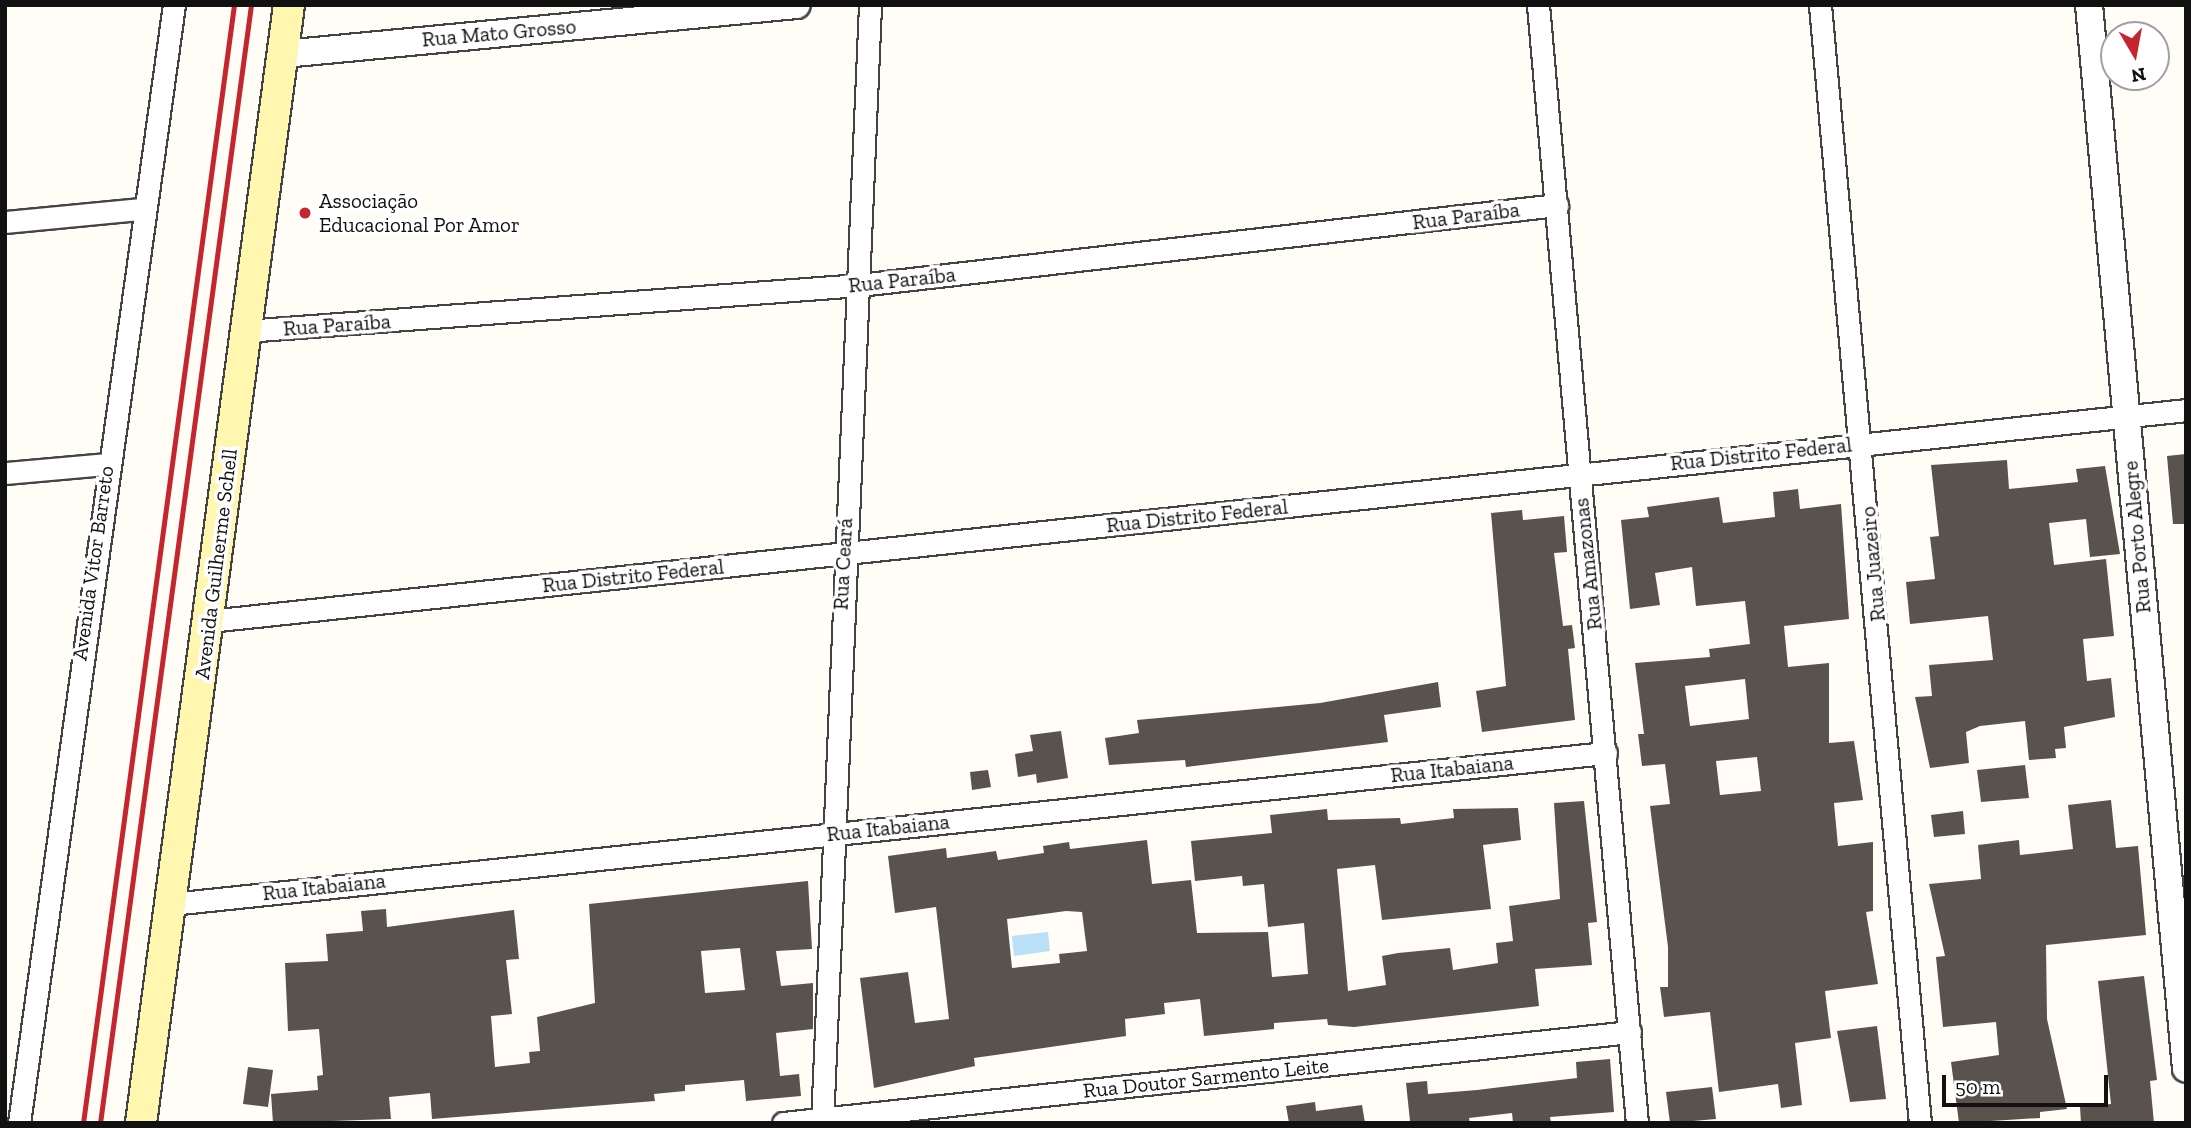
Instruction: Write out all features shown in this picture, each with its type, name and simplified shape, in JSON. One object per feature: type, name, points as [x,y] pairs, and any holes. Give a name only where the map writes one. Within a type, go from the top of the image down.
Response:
[{"type":"main road","name":"Avenida Guilherme Schell","points":[[141,1123],[289,5]]},
{"type":"street","name":"Avenida Vitor Barreto","points":[[19,1123],[141,209],[174,5]]},
{"type":"street","name":"Rua Mato Grosso","points":[[284,54],[797,5]]},
{"type":"street","name":"Rua Ceará","points":[[822,1121],[843,554],[859,285],[870,5]]},
{"type":"street","name":"Rua Amazonas","points":[[1538,5],[1637,1123]]},
{"type":"street","name":"Rua Juazeiro","points":[[1819,5],[1862,443],[1920,1123]]},
{"type":"street","name":"Rua Porto Alegre","points":[[2090,5],[2186,1069]]},
{"type":"street","name":"Rua Paraíba","points":[[245,331],[859,285],[1557,205]]},
{"type":"street","points":[[5,222],[141,209]]},
{"type":"street","name":"Rua Distrito Federal","points":[[209,621],[2186,410]]},
{"type":"street","points":[[5,473],[106,464]]},
{"type":"street","name":"Rua Itabaiana","points":[[171,904],[1606,753]]},
{"type":"street","name":"Rua Doutor Sarmento Leite","points":[[783,1123],[822,1121],[1630,1032]]},
{"type":"water","points":[[1048,932],[1050,951],[1014,956],[1012,936]]},
{"type":"building","points":[[2186,454],[2186,524],[2173,524],[2167,456]]},
{"type":"building","points":[[2007,460],[2009,489],[2078,482],[2076,469],[2105,466],[2120,554],[2090,557],[2086,519],[2049,523],[2054,565],[2106,559],[2114,636],[2083,639],[2087,681],[2111,678],[2115,717],[2064,727],[2066,748],[2055,749],[2056,758],[2029,760],[2025,721],[1980,726],[1966,732],[1969,763],[1930,768],[1915,697],[1932,696],[1929,665],[1993,660],[1988,616],[1910,624],[1906,582],[1935,579],[1930,537],[1939,536],[1931,465]]},
{"type":"building","points":[[1798,489],[1800,509],[1841,504],[1849,619],[1784,626],[1788,667],[1829,663],[1829,743],[1854,741],[1863,800],[1834,803],[1838,846],[1873,842],[1873,911],[1866,912],[1878,984],[1825,991],[1831,1038],[1795,1043],[1802,1105],[1781,1108],[1778,1084],[1719,1092],[1710,1012],[1664,1017],[1660,987],[1668,987],[1668,947],[1650,806],[1670,804],[1665,764],[1642,766],[1638,734],[1644,734],[1635,663],[1710,657],[1709,649],[1750,644],[1745,601],[1696,606],[1692,567],[1655,573],[1660,605],[1630,609],[1621,520],[1649,517],[1647,507],[1719,497],[1723,523],[1775,517],[1773,492]],"holes":[[[1745,679],[1749,719],[1690,726],[1685,686]],[[1757,757],[1761,791],[1720,795],[1716,761]]]},
{"type":"building","points":[[1522,510],[1523,520],[1564,516],[1567,552],[1554,553],[1563,626],[1572,625],[1575,648],[1568,649],[1575,720],[1482,732],[1476,691],[1506,686],[1491,513]]},
{"type":"building","points":[[1438,682],[1441,707],[1384,715],[1388,742],[1186,767],[1185,760],[1109,765],[1105,738],[1139,733],[1137,720],[1320,703]]},
{"type":"building","points":[[1061,731],[1068,778],[1037,783],[1036,774],[1018,777],[1015,754],[1033,751],[1030,735]]},
{"type":"building","points":[[2025,765],[2029,798],[1981,802],[1977,770]]},
{"type":"building","points":[[988,770],[991,787],[972,790],[970,772]]},
{"type":"building","points":[[2111,800],[2116,848],[2138,846],[2146,935],[2046,945],[2047,1019],[2067,1109],[2040,1112],[2040,1118],[1959,1123],[1951,1062],[1999,1055],[1996,1022],[1943,1027],[1936,957],[1945,956],[1929,884],[1981,879],[1978,845],[2019,840],[2020,855],[2073,849],[2068,805]]},
{"type":"building","points":[[1584,801],[1597,922],[1588,923],[1592,965],[1535,969],[1539,1006],[1354,1027],[1328,1025],[1327,1019],[1274,1023],[1274,1029],[1204,1036],[1200,999],[1164,1003],[1165,1014],[1125,1019],[1126,1036],[974,1058],[975,1066],[874,1088],[860,978],[908,972],[915,1023],[949,1019],[936,907],[895,913],[888,856],[946,848],[947,858],[996,851],[998,860],[1044,853],[1043,846],[1069,842],[1070,849],[1147,840],[1152,884],[1191,880],[1197,933],[1268,932],[1272,977],[1308,974],[1304,923],[1268,927],[1264,884],[1243,886],[1242,876],[1195,881],[1191,841],[1272,833],[1270,815],[1327,809],[1328,820],[1400,818],[1401,824],[1454,818],[1453,809],[1518,808],[1521,840],[1483,845],[1491,909],[1382,920],[1375,865],[1337,869],[1348,991],[1386,985],[1382,956],[1398,953],[1450,948],[1453,970],[1498,963],[1496,943],[1513,941],[1509,906],[1560,899],[1554,803]],"holes":[[[1066,911],[1082,912],[1087,951],[1059,954],[1060,963],[1012,968],[1007,919]]]},
{"type":"building","points":[[1963,811],[1965,834],[1934,837],[1931,815]]},
{"type":"building","points":[[808,881],[812,949],[776,951],[781,986],[813,983],[813,1029],[776,1033],[780,1076],[799,1074],[801,1096],[746,1101],[744,1080],[685,1085],[685,1091],[654,1094],[655,1101],[432,1119],[430,1093],[389,1097],[391,1119],[273,1123],[271,1094],[318,1090],[317,1076],[323,1075],[319,1029],[288,1031],[285,963],[328,961],[326,934],[363,931],[361,911],[386,909],[387,927],[514,910],[519,959],[506,960],[512,1014],[491,1016],[495,1067],[530,1063],[529,1052],[540,1051],[537,1017],[595,1003],[589,904]],"holes":[[[740,948],[745,990],[705,993],[701,951]]]},
{"type":"building","points":[[2144,976],[2157,1080],[2150,1081],[2154,1123],[2081,1123],[2080,1107],[2111,1104],[2098,981]]},
{"type":"building","points":[[1877,1026],[1886,1099],[1850,1102],[1837,1031]]},
{"type":"building","points":[[1610,1059],[1614,1112],[1550,1117],[1551,1123],[1513,1123],[1512,1113],[1469,1118],[1470,1123],[1410,1121],[1406,1083],[1427,1081],[1428,1094],[1477,1090],[1577,1078],[1576,1062]]},
{"type":"building","points":[[248,1067],[273,1070],[268,1107],[243,1104]]},
{"type":"building","points":[[1712,1087],[1716,1119],[1670,1123],[1666,1092]]},
{"type":"building","points":[[1315,1102],[1316,1111],[1362,1105],[1365,1123],[1289,1123],[1286,1106]]},
{"type":"railway","points":[[83,1123],[234,5]]},
{"type":"railway","points":[[100,1123],[251,5]]},
{"type":"place","name":"Associação Educacional Por Amor","points":[[305,213]]}]
